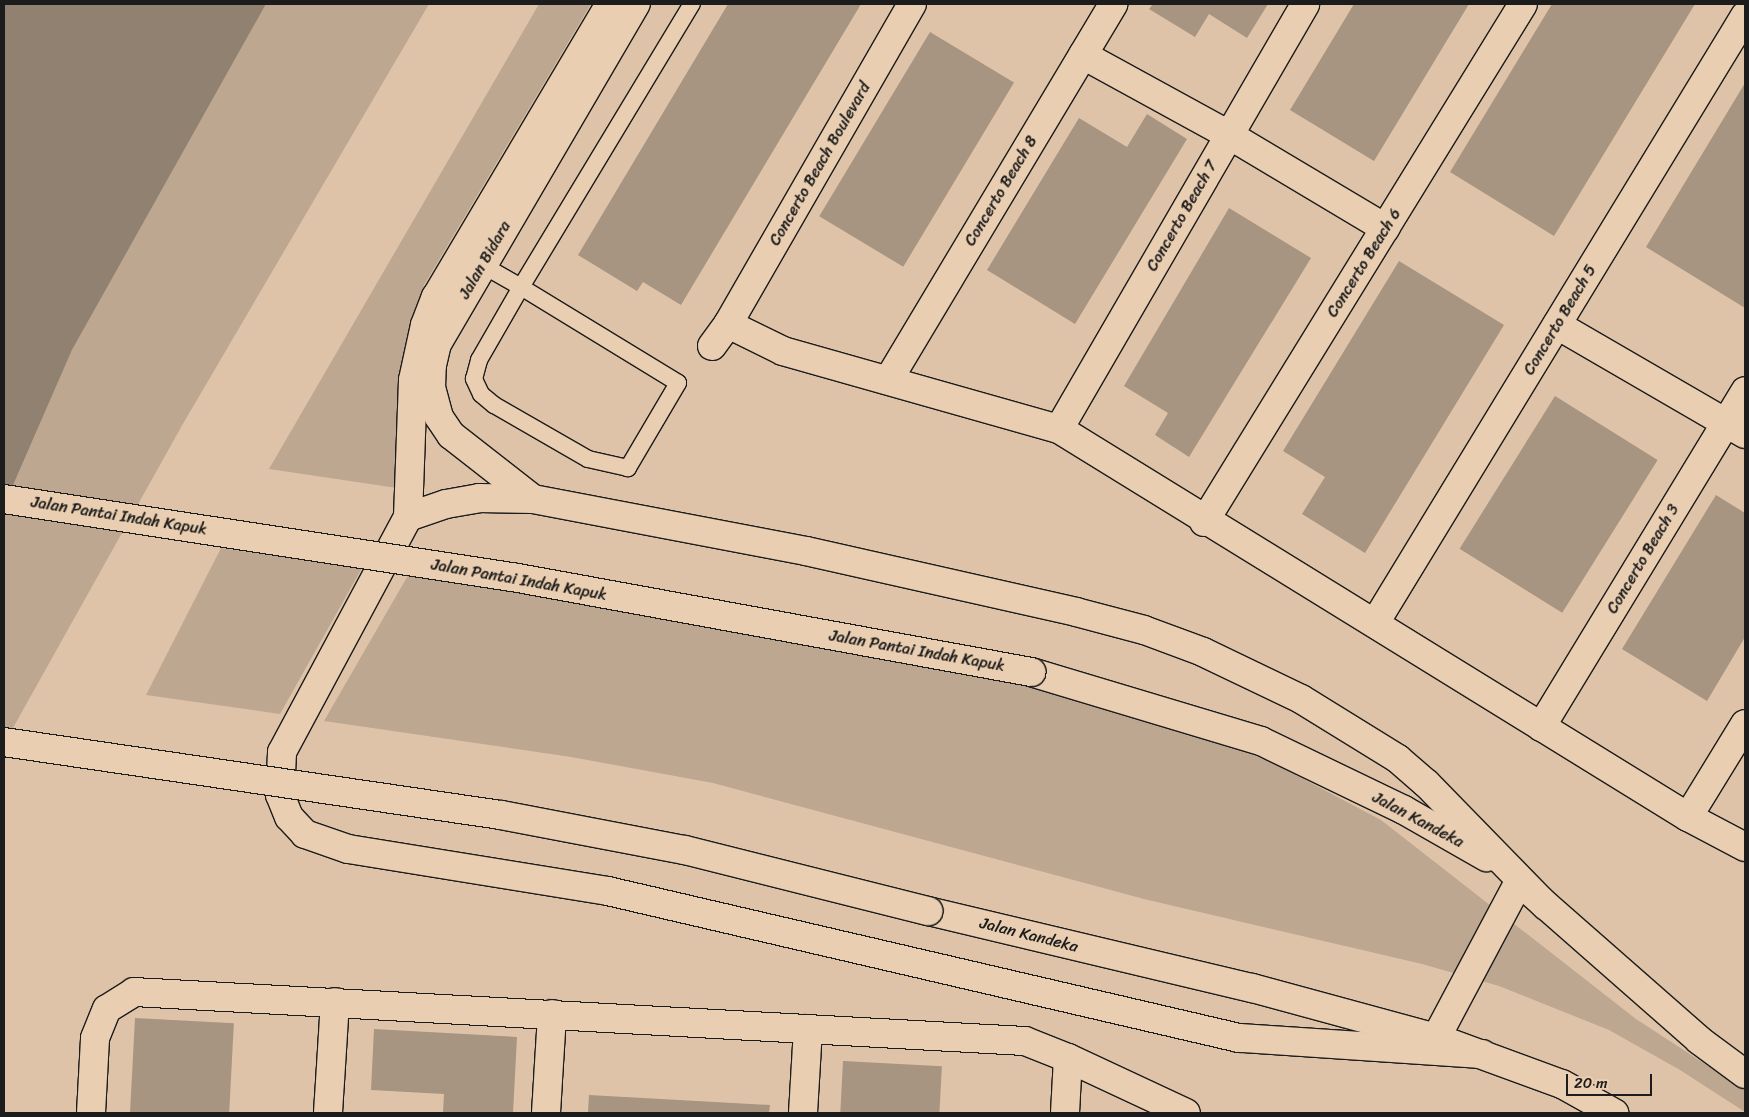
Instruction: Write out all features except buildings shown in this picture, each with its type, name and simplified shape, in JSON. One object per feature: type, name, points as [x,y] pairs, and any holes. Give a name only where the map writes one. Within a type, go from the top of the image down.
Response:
[{"type":"street","name":"Jalan Bidara","points":[[533,499],[451,435],[439,417],[432,388],[432,365],[437,344],[472,259],[610,4]]},
{"type":"street","name":"Jalan Bidara","points":[[408,517],[414,413],[413,380],[419,342],[436,297],[472,259],[636,4]]},
{"type":"street","name":"Concerto Beach Boulevard","points":[[712,346],[728,324],[912,4]]},
{"type":"street","name":"Concerto Beach 8","points":[[889,379],[1113,4]]},
{"type":"street","name":"Concerto Beach 7","points":[[1059,429],[1305,4]]},
{"type":"street","name":"Concerto Beach 6","points":[[1204,522],[1523,4]]},
{"type":"street","name":"Concerto Beach 5","points":[[1375,623],[1745,16]]},
{"type":"street","points":[[1083,55],[1229,135],[1385,228]]},
{"type":"street","points":[[728,324],[783,351],[848,372],[889,379],[1059,429],[1204,522],[1375,623],[1688,816],[1745,847]]},
{"type":"street","points":[[1557,324],[1736,428]]},
{"type":"street","points":[[414,413],[432,388]]},
{"type":"street","name":"Concerto Beach 3","points":[[1541,726],[1736,428],[1745,391]]},
{"type":"street","name":"Jalan Pantai Indah Kapuk","points":[[4,498],[518,578],[1032,672]]},
{"type":"street","points":[[1482,1054],[1239,1038],[608,891],[348,849],[305,834],[289,817],[280,796],[282,752],[408,517],[446,504],[479,498],[533,499],[806,551],[1076,612],[1144,630],[1203,652],[1301,699],[1398,759],[1427,784],[1546,906]]},
{"type":"street","name":"Jalan Kandeka","points":[[1032,672],[1261,740],[1404,810],[1484,856],[1519,882],[1699,1040],[1745,1074]]},
{"type":"street","points":[[1688,816],[1745,724]]},
{"type":"street","name":"Jalan Kandeka","points":[[4,742],[501,815],[685,850],[928,911],[1252,988],[1436,1038],[1562,1084],[1614,1113]]},
{"type":"street","points":[[1436,1038],[1519,882]]},
{"type":"street","points":[[91,1113],[95,1038],[107,1009],[134,992],[1025,1041],[1068,1058],[1186,1113]]},
{"type":"street","points":[[328,1113],[335,1002]]},
{"type":"street","points":[[546,1113],[552,1014]]},
{"type":"street","points":[[803,1113],[808,1029]]},
{"type":"street","points":[[1065,1113],[1068,1058]]},
{"type":"lane","points":[[472,259],[521,287],[678,384],[628,468],[588,460],[494,405],[481,394],[474,379],[479,360],[521,287],[692,4]]},
{"type":"shaded area","points":[[4,4],[266,4],[72,350],[4,506]]},
{"type":"shaded area","points":[[266,4],[429,4],[184,422],[4,744],[4,506],[72,350]]},
{"type":"shaded area","points":[[539,4],[591,4],[424,285],[410,328],[404,489],[269,469]]},
{"type":"shaded area","points":[[221,548],[362,568],[280,714],[146,695]]},
{"type":"shaded area","points":[[410,572],[1019,681],[1209,736],[1275,764],[1381,820],[1636,1019],[1745,1090],[1745,1112],[1680,1070],[1609,1030],[1499,986],[1422,964],[1144,899],[713,783],[571,757],[324,721]]}]
